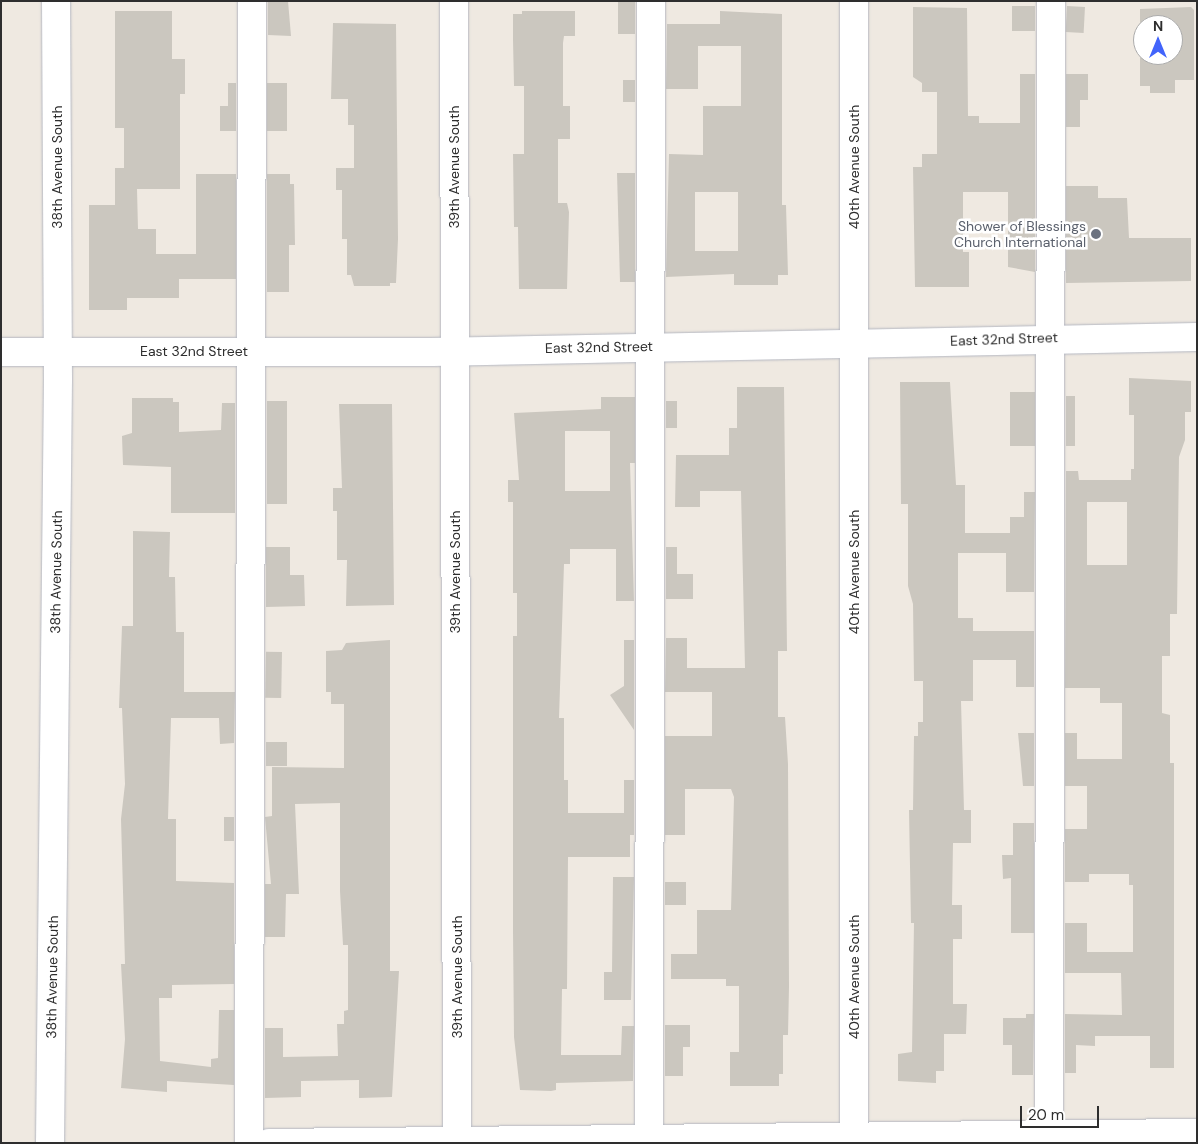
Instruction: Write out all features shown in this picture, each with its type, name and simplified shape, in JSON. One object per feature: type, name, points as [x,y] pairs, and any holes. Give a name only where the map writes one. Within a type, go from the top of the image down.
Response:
[{"type":"street","name":"38th Avenue South","points":[[50,1143],[58,351],[56,1]]},
{"type":"street","points":[[249,1143],[252,1]]},
{"type":"street","name":"39th Avenue South","points":[[454,1],[453,352],[457,1142]]},
{"type":"street","points":[[649,1140],[653,346],[651,1]]},
{"type":"street","name":"40th Avenue South","points":[[854,1],[854,1139]]},
{"type":"street","points":[[1049,1138],[1052,1]]},
{"type":"street","name":"East 32nd Street","points":[[1,352],[453,352],[653,346],[854,344],[1051,337],[1197,337]]},
{"type":"street","points":[[269,1143],[1049,1138],[1197,1133]]},
{"type":"building","points":[[268,1],[288,1],[291,36],[268,35]]},
{"type":"building","points":[[618,1],[635,1],[635,34],[618,34]]},
{"type":"building","points":[[1012,6],[1035,6],[1035,31],[1012,31]]},
{"type":"building","points":[[1067,6],[1085,7],[1084,33],[1066,32]]},
{"type":"building","points":[[913,7],[967,8],[968,116],[979,116],[979,123],[1020,123],[1020,74],[1035,74],[1035,272],[1008,267],[1008,192],[963,192],[963,252],[969,252],[969,287],[915,287],[913,167],[922,167],[922,154],[937,154],[937,92],[922,92],[922,83],[913,77]]},
{"type":"building","points":[[1191,7],[1194,10],[1194,80],[1175,80],[1175,93],[1150,93],[1150,86],[1140,86],[1140,65],[1183,65],[1183,15],[1140,15],[1140,9]]},
{"type":"building","points":[[115,11],[172,11],[172,59],[185,59],[185,94],[180,94],[180,189],[137,189],[138,229],[156,229],[156,254],[196,254],[196,174],[236,174],[236,279],[179,279],[179,298],[127,298],[127,310],[89,310],[89,205],[115,205],[115,168],[124,168],[124,128],[115,128]]},
{"type":"building","points":[[522,11],[575,11],[575,36],[564,36],[563,43],[563,106],[570,106],[570,139],[558,139],[558,203],[567,203],[569,212],[567,289],[519,289],[518,227],[514,227],[513,154],[524,154],[524,86],[514,86],[513,14],[522,14]]},
{"type":"building","points":[[720,11],[782,14],[782,205],[786,205],[788,275],[778,275],[778,285],[734,285],[734,274],[666,277],[669,154],[703,155],[703,106],[741,106],[741,46],[698,46],[698,89],[666,89],[667,24],[720,24]],"holes":[[[695,192],[738,192],[738,251],[695,251]]]},
{"type":"building","points":[[333,23],[396,24],[398,239],[396,283],[390,283],[390,286],[354,286],[351,275],[347,275],[347,239],[342,239],[342,190],[336,190],[336,168],[354,168],[354,125],[348,125],[348,99],[331,99]]},
{"type":"building","points":[[1066,74],[1088,74],[1088,100],[1080,100],[1080,127],[1066,127]]},
{"type":"building","points":[[623,80],[635,80],[635,102],[623,102]]},
{"type":"building","points":[[228,83],[236,83],[236,131],[220,131],[220,106],[228,106]]},
{"type":"building","points":[[267,83],[287,83],[287,131],[267,131]]},
{"type":"building","points":[[617,173],[635,173],[635,282],[620,282]]},
{"type":"building","points":[[267,174],[290,174],[290,184],[294,184],[295,245],[289,245],[289,292],[267,292]]},
{"type":"building","name":"Shower of Blessings Church International","points":[[1066,186],[1098,186],[1098,198],[1127,198],[1129,238],[1191,238],[1191,281],[1066,283]]},
{"type":"building","points":[[1129,378],[1191,381],[1191,412],[1185,412],[1185,440],[1179,457],[1177,614],[1170,614],[1170,656],[1162,656],[1162,713],[1170,715],[1170,763],[1174,763],[1174,1068],[1150,1068],[1150,1036],[1095,1036],[1095,1046],[1076,1045],[1076,1073],[1065,1073],[1065,1014],[1122,1015],[1121,973],[1065,973],[1065,923],[1087,923],[1087,952],[1133,952],[1133,885],[1129,885],[1129,874],[1089,874],[1089,882],[1065,882],[1065,829],[1087,829],[1087,786],[1065,786],[1065,733],[1077,733],[1077,759],[1122,759],[1122,703],[1100,703],[1100,688],[1065,688],[1066,471],[1078,471],[1079,480],[1131,480],[1131,469],[1134,469],[1134,415],[1129,415]],"holes":[[[1087,502],[1127,502],[1127,565],[1087,565]]]},
{"type":"building","points":[[900,382],[950,382],[956,485],[965,485],[965,533],[1010,533],[1010,517],[1024,517],[1024,492],[1035,492],[1034,592],[1006,592],[1006,553],[958,553],[958,618],[973,618],[973,631],[1034,631],[1034,687],[1016,687],[1016,660],[973,660],[973,701],[961,701],[964,810],[971,810],[971,843],[953,843],[952,905],[962,905],[962,939],[953,939],[953,1004],[967,1004],[966,1034],[944,1034],[944,1071],[936,1071],[936,1083],[898,1081],[898,1054],[912,1052],[914,923],[911,923],[909,810],[913,810],[914,736],[918,736],[918,722],[923,722],[923,681],[914,681],[913,604],[908,586],[908,504],[901,504]]},
{"type":"building","points":[[737,387],[784,387],[787,651],[778,651],[778,717],[785,717],[788,764],[789,987],[788,1035],[783,1035],[783,1074],[779,1074],[779,1086],[730,1086],[730,1052],[739,1052],[739,986],[726,986],[726,979],[671,979],[671,954],[697,954],[697,910],[731,910],[734,797],[731,789],[685,789],[685,835],[665,835],[665,736],[712,736],[712,692],[665,692],[666,638],[687,638],[687,668],[745,668],[741,491],[700,491],[700,507],[675,507],[676,455],[729,455],[729,428],[737,428]]},
{"type":"building","points":[[1010,392],[1035,392],[1035,446],[1010,446]]},
{"type":"building","points":[[1066,396],[1075,396],[1075,446],[1066,446]]},
{"type":"building","points":[[601,397],[635,397],[635,463],[630,463],[634,601],[616,601],[616,549],[570,549],[570,564],[564,564],[559,718],[564,718],[564,780],[568,780],[568,813],[624,813],[624,780],[634,780],[634,835],[630,835],[630,857],[568,857],[567,989],[562,989],[561,1055],[621,1055],[622,1026],[634,1026],[633,1081],[556,1083],[556,1090],[551,1091],[520,1090],[514,1037],[513,931],[513,636],[517,636],[517,593],[513,593],[513,502],[508,502],[508,480],[519,480],[514,413],[601,409]],"holes":[[[565,431],[610,431],[610,491],[565,491]]]},
{"type":"building","points":[[132,398],[173,398],[173,402],[179,402],[179,432],[221,430],[222,403],[235,403],[235,513],[171,513],[171,467],[123,465],[122,436],[132,433]]},
{"type":"building","points":[[267,401],[287,401],[287,504],[267,504]]},
{"type":"building","points":[[666,401],[677,401],[677,428],[666,428]]},
{"type":"building","points":[[339,404],[392,404],[394,605],[346,606],[347,560],[337,560],[337,511],[333,511],[333,488],[342,488]]},
{"type":"building","points":[[133,531],[170,532],[169,577],[175,577],[176,632],[184,632],[184,692],[235,692],[234,743],[220,744],[219,718],[171,718],[168,819],[176,819],[176,881],[234,883],[234,984],[172,985],[172,998],[159,998],[160,1061],[211,1067],[211,1059],[218,1058],[219,1010],[234,1010],[234,1085],[167,1081],[167,1092],[121,1088],[125,1039],[121,964],[125,964],[121,819],[125,784],[122,708],[119,708],[122,626],[133,626]]},
{"type":"building","points":[[266,547],[290,547],[290,575],[304,575],[305,606],[266,607]]},
{"type":"building","points":[[666,547],[677,547],[677,574],[693,574],[693,599],[666,599]]},
{"type":"building","points":[[390,640],[390,971],[399,971],[392,1097],[359,1098],[359,1080],[301,1081],[301,1097],[265,1098],[265,1028],[283,1028],[283,1057],[338,1056],[337,1024],[344,1024],[344,1011],[348,1010],[348,945],[343,945],[340,891],[340,803],[295,804],[299,894],[286,894],[285,937],[265,937],[265,884],[271,884],[265,817],[272,816],[272,767],[344,768],[344,704],[331,704],[331,692],[326,692],[326,651],[342,650],[346,643]]},
{"type":"building","points":[[624,640],[634,640],[634,730],[610,695],[624,686]]},
{"type":"building","points":[[266,652],[282,652],[281,698],[265,698]]},
{"type":"building","points":[[1018,733],[1034,733],[1034,786],[1023,786]]},
{"type":"building","points":[[266,742],[287,742],[287,766],[266,766]]},
{"type":"building","points":[[224,817],[234,817],[234,841],[224,841]]},
{"type":"building","points":[[1013,823],[1034,823],[1034,933],[1011,933],[1011,878],[1003,879],[1002,855],[1013,855]]},
{"type":"building","points":[[613,877],[634,877],[631,1000],[604,1000],[604,972],[612,972]]},
{"type":"building","points":[[665,882],[686,882],[686,905],[665,905]]},
{"type":"building","points":[[1026,1014],[1034,1014],[1033,1075],[1012,1075],[1012,1045],[1003,1045],[1003,1018],[1026,1018]]},
{"type":"building","points":[[665,1025],[690,1025],[690,1047],[683,1047],[683,1076],[665,1076]]},
{"type":"place","name":"Shower of Blessings Church International","points":[[1096,234]]}]
